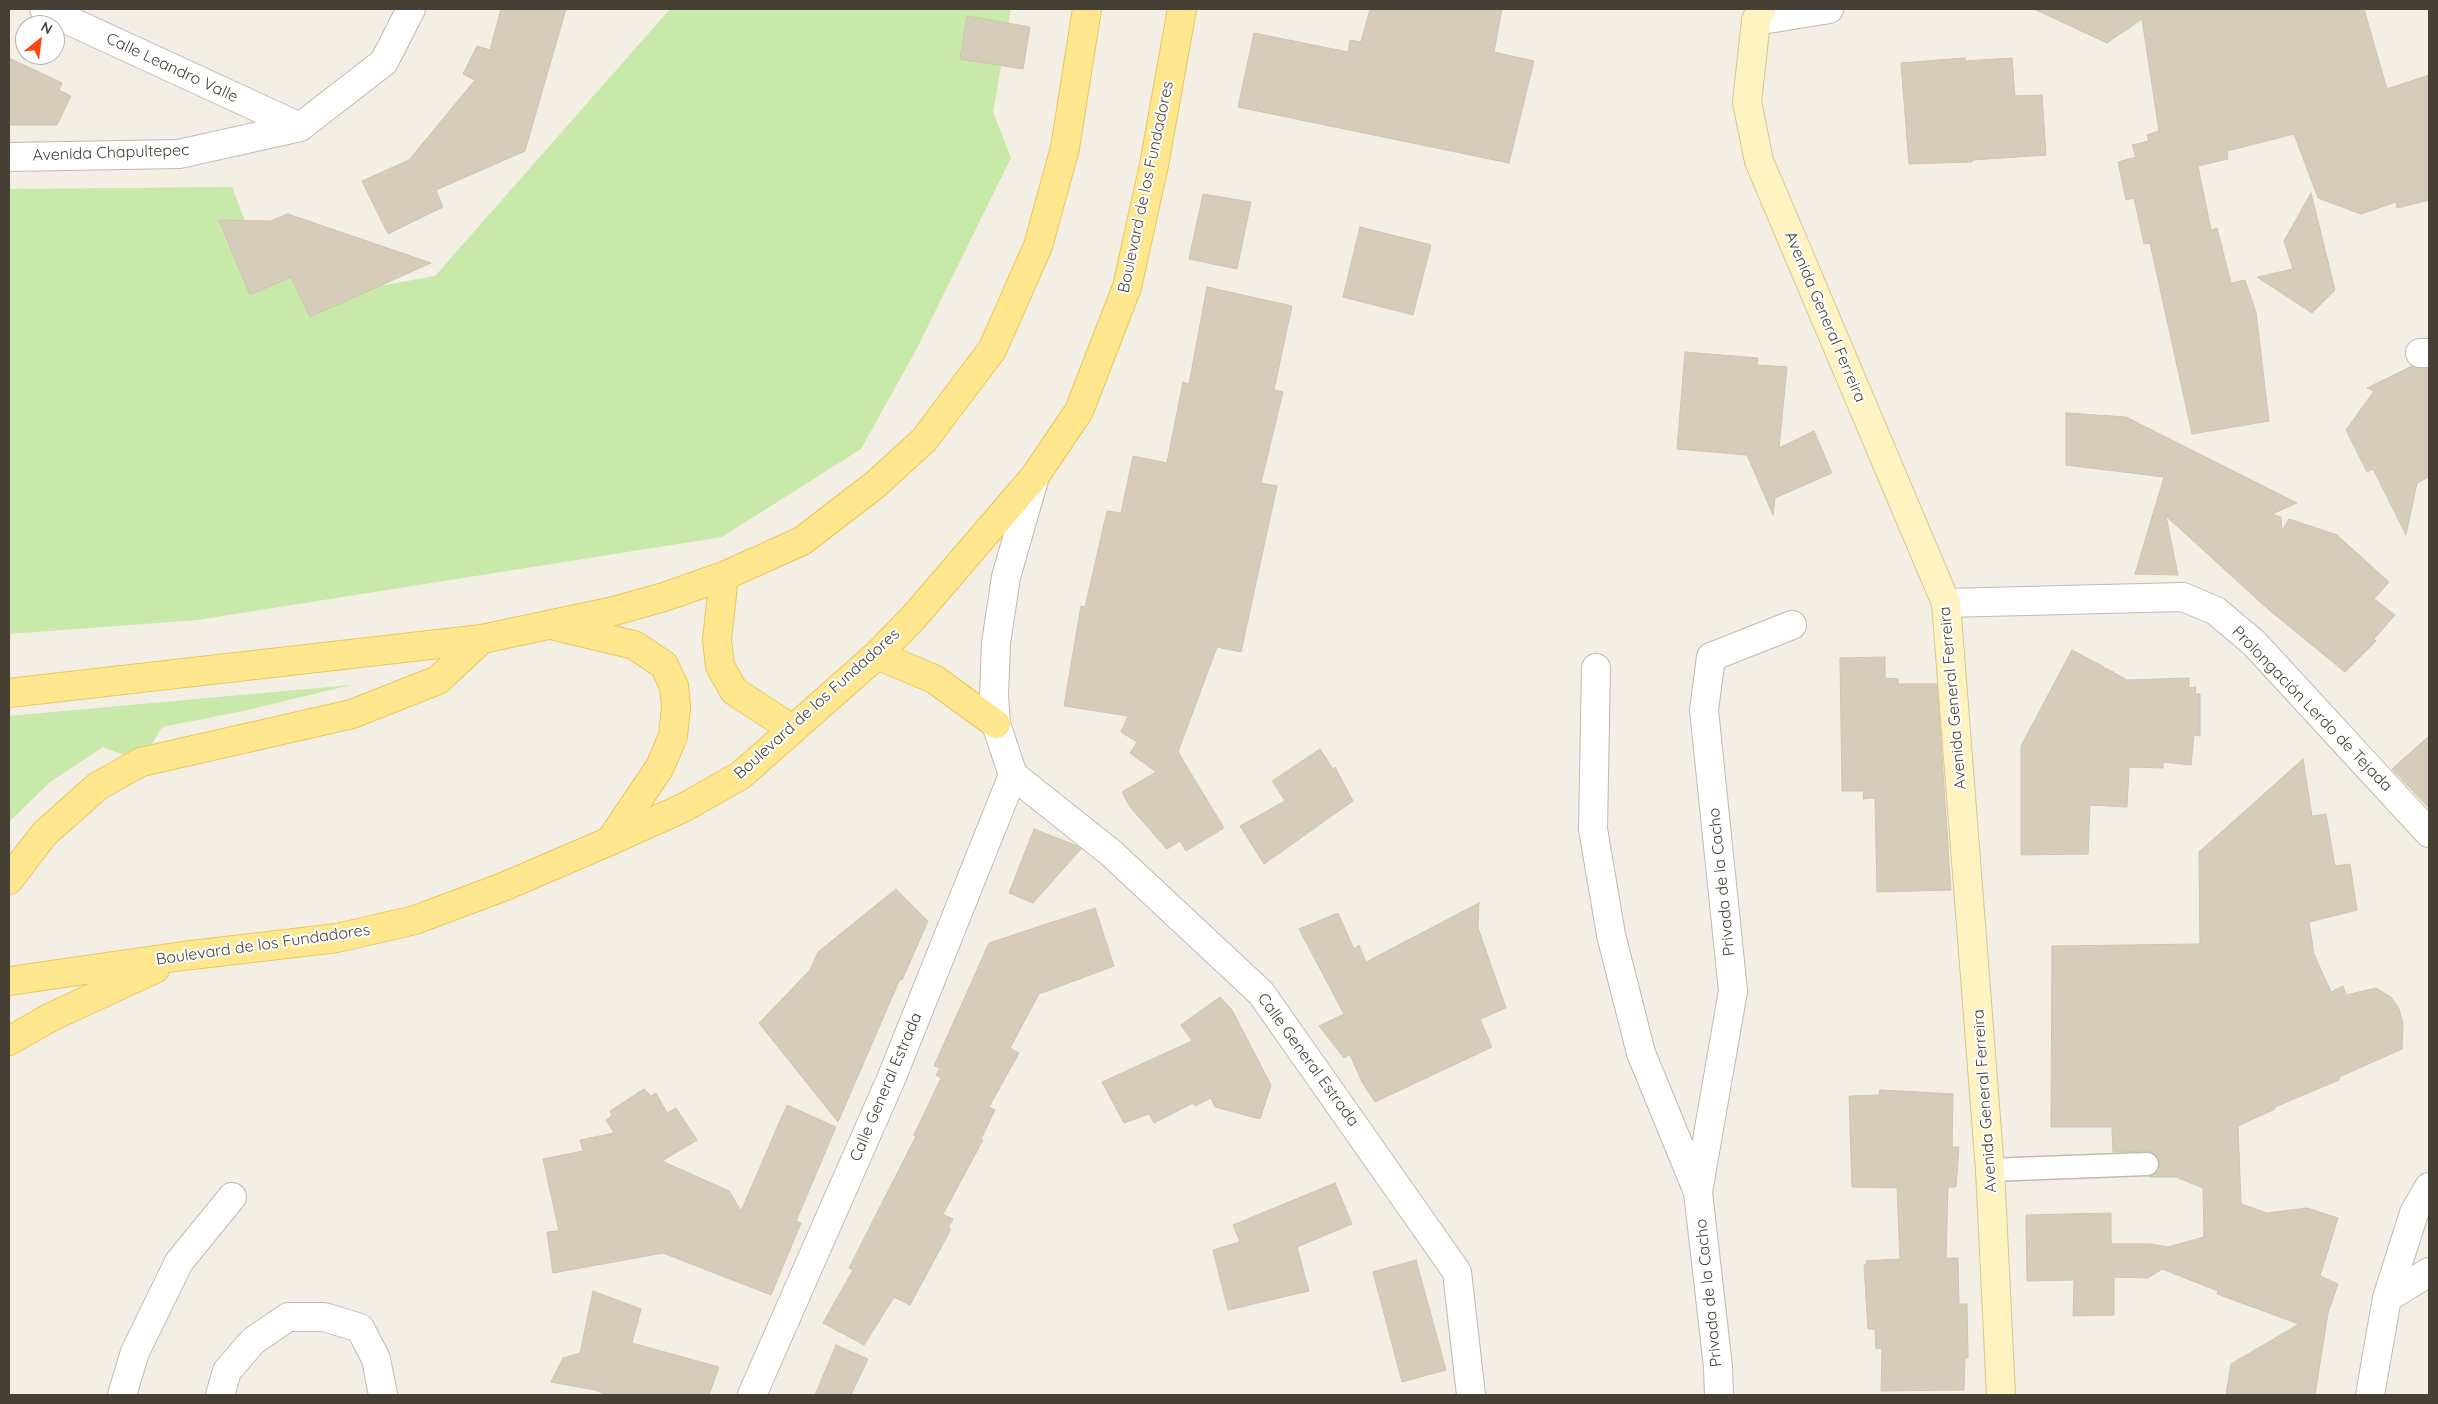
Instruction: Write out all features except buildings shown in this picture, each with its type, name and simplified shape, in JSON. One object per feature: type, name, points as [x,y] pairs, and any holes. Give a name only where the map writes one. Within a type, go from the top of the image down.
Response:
[{"type":"main road","points":[[9,694],[482,639],[622,609],[664,597],[724,576],[802,541],[876,484],[924,440],[992,350],[1038,246],[1065,148],[1087,9]]},
{"type":"main road","name":"Boulevard de los Fundadores","points":[[9,981],[182,956],[337,938],[416,920],[503,887],[610,842],[685,807],[741,775],[876,655],[914,617],[1035,476],[1079,411],[1127,287],[1154,166],[1182,9]]},
{"type":"main road","points":[[724,576],[717,640],[720,666],[734,691],[792,729]]},
{"type":"main road","points":[[547,624],[634,645],[664,665],[674,686],[676,707],[673,736],[660,766],[610,842]]},
{"type":"main road","points":[[9,880],[44,834],[98,786],[141,762],[352,714],[438,680],[482,639]]},
{"type":"main road","points":[[876,655],[934,679],[996,724]]},
{"type":"main road","points":[[9,1041],[51,1017],[182,956]]},
{"type":"street","name":"Calle Leandro Valle","points":[[44,9],[300,127]]},
{"type":"street","points":[[300,127],[384,62],[411,9]]},
{"type":"street","points":[[1759,15],[1829,9]]},
{"type":"street","name":"Avenida General Ferreira","points":[[1759,15],[1747,102],[1759,161],[1946,603],[1990,1170],[2001,1395]]},
{"type":"street","name":"Avenida Chapultepec","points":[[9,157],[179,154],[300,127]]},
{"type":"street","points":[[1013,775],[996,724],[994,695],[996,643],[1006,577],[1035,476]]},
{"type":"street","name":"Prolongación Lerdo de Tejada","points":[[1946,603],[2184,597],[2216,611],[2254,643],[2429,833]]},
{"type":"street","name":"Privada de la Cacho","points":[[1698,1192],[1733,991],[1704,710],[1711,657],[1792,625]]},
{"type":"street","name":"Privada de la Cacho","points":[[1596,668],[1593,829],[1611,935],[1641,1053],[1698,1192],[1718,1367],[1719,1395]]},
{"type":"street","name":"Calle General Estrada","points":[[752,1395],[891,1079],[1013,775],[1111,853],[1261,993],[1457,1272],[1471,1395]]},
{"type":"street","points":[[2370,1395],[2387,1298],[2414,1213],[2429,1187]]},
{"type":"street","points":[[122,1395],[135,1352],[179,1262],[232,1197]]},
{"type":"street","points":[[2387,1298],[2429,1272]]},
{"type":"street","points":[[220,1395],[227,1371],[253,1341],[288,1317],[324,1317],[360,1328],[376,1359],[383,1395]]},
{"type":"lane","points":[[1990,1170],[2147,1164]]},
{"type":"green space","points":[[670,9],[1011,9],[993,112],[1011,158],[915,352],[861,449],[722,537],[197,620],[9,634],[9,189],[232,187],[256,250],[334,294],[435,276]]},
{"type":"green space","points":[[351,685],[243,711],[162,727],[141,762],[103,747],[50,782],[9,822],[9,716]]}]
